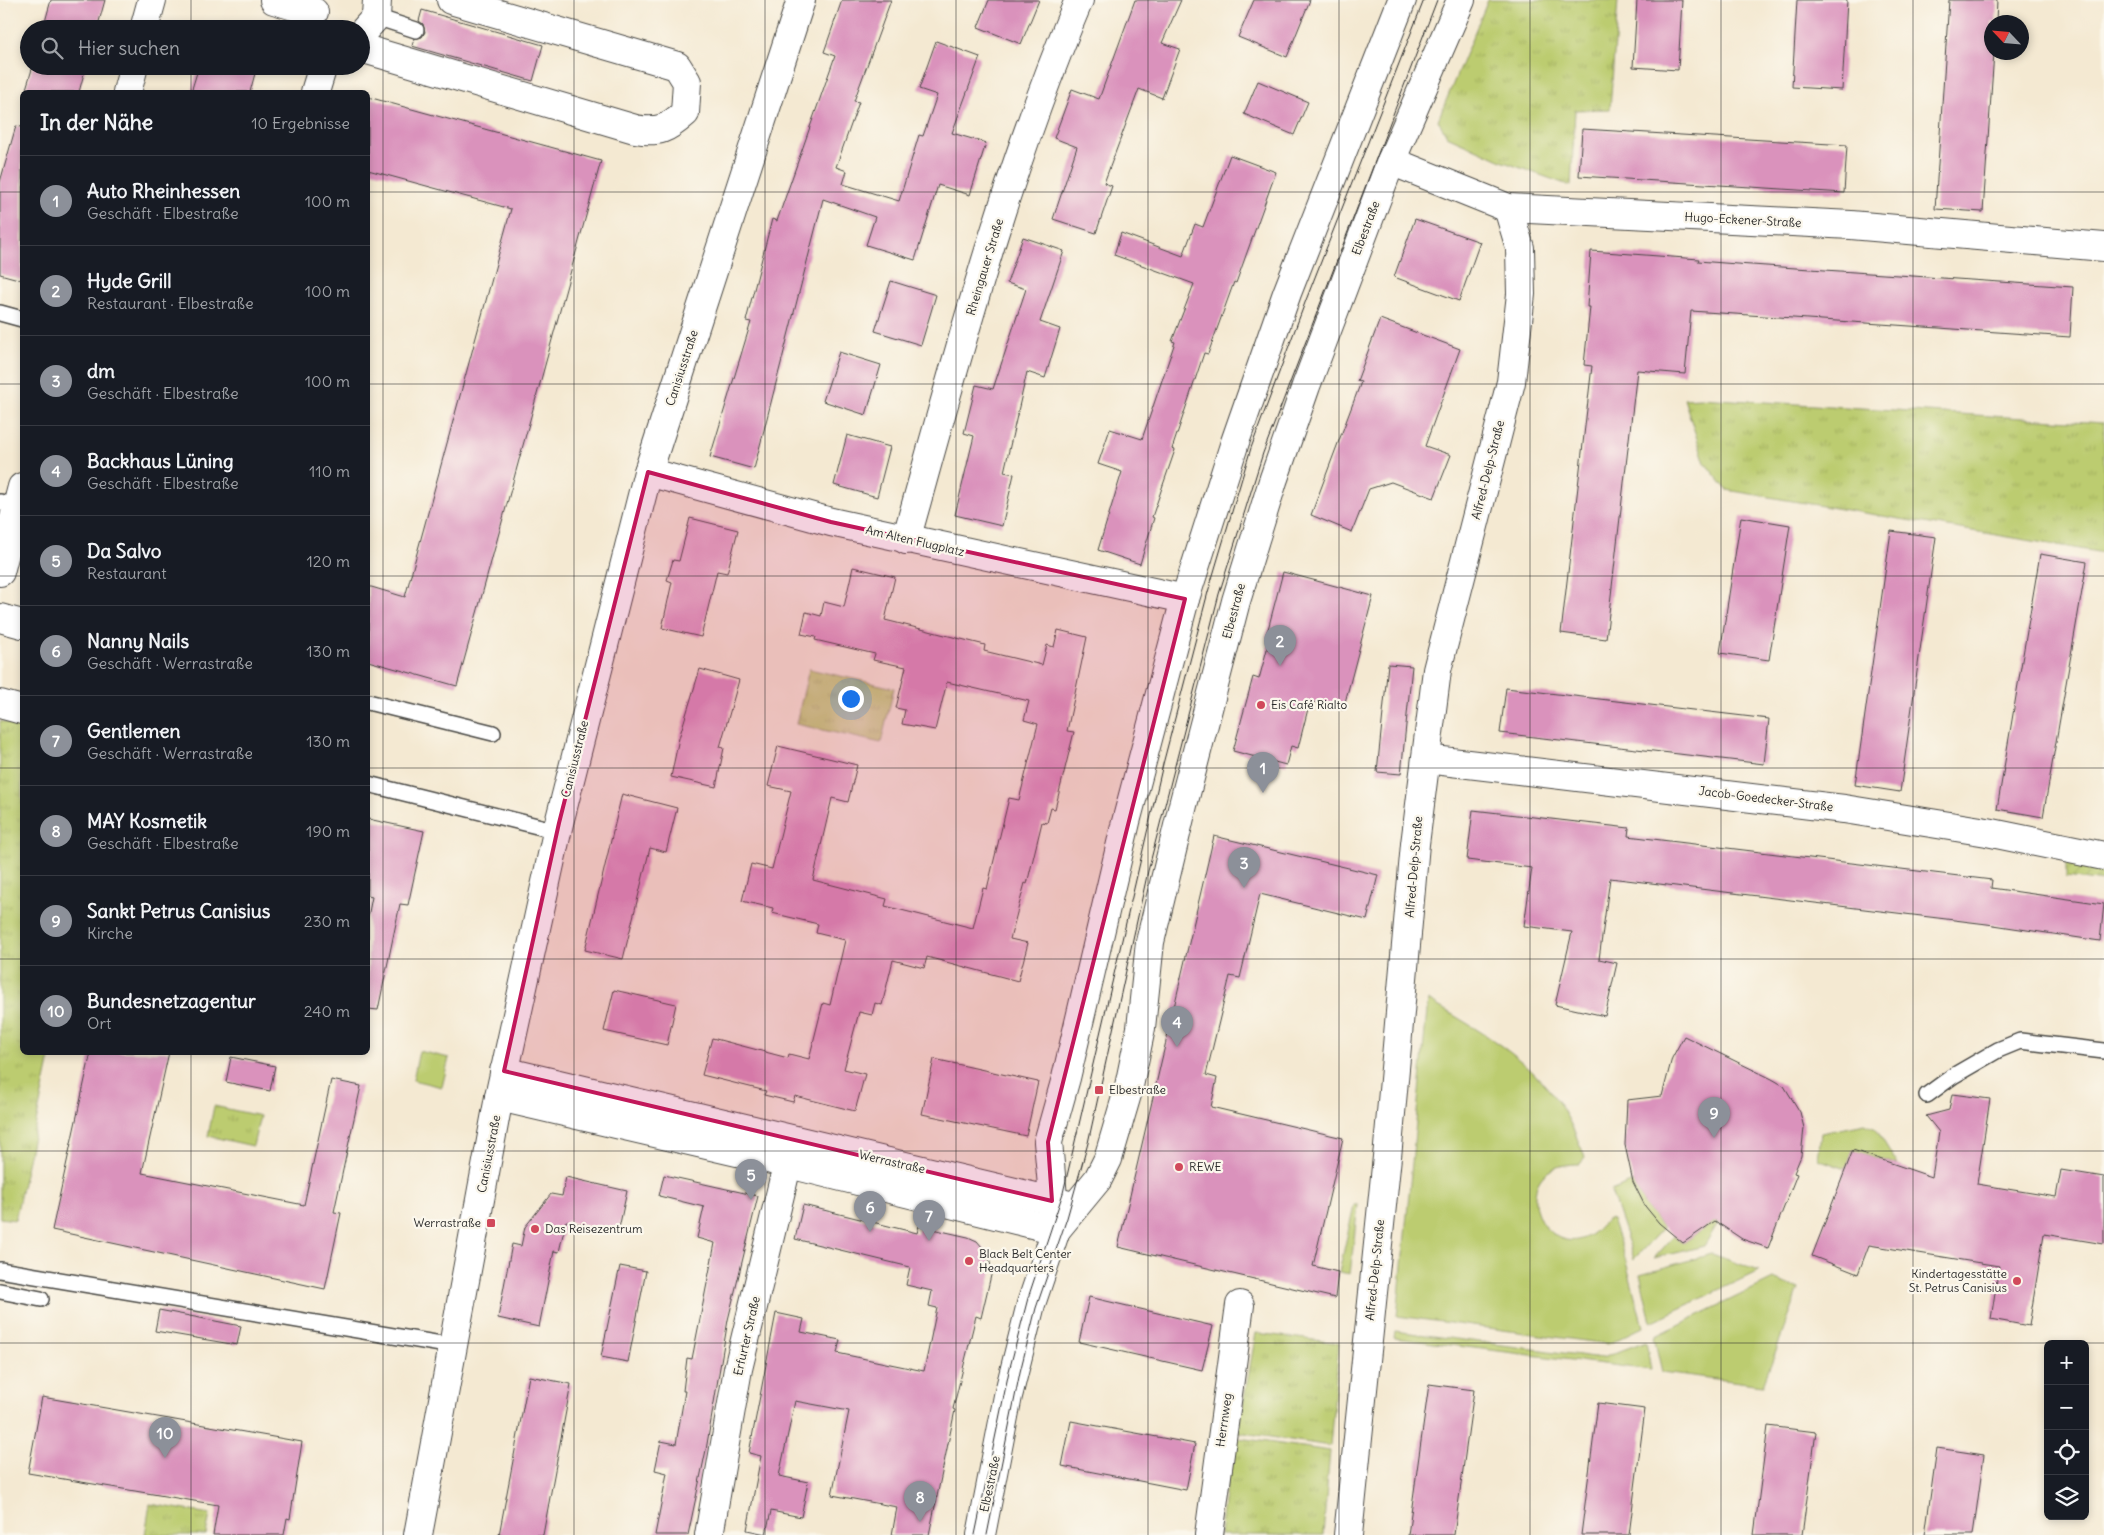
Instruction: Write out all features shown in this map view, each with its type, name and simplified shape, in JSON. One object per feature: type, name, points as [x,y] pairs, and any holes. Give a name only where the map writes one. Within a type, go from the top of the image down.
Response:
[{"type":"street","points":[[146,20],[152,0]]},
{"type":"street","points":[[274,0],[318,13]]},
{"type":"street","points":[[370,51],[635,129],[652,132],[671,126],[685,113],[687,82],[677,66],[451,0]]},
{"type":"street","name":"Canisiusstraße","points":[[418,1535],[502,1084],[557,830],[648,472],[801,0]]},
{"type":"street","name":"Rheingauer Straße","points":[[906,540],[993,240],[1027,137],[1080,0]]},
{"type":"street","name":"Elbestraße","points":[[980,1535],[1010,1387],[1031,1304],[1063,1203],[1048,1142],[1066,1078],[1126,822],[1185,599],[1235,442],[1287,293],[1402,0]]},
{"type":"street","name":"Elbestraße","points":[[1063,1203],[1098,1179],[1108,1159],[1128,1091],[1141,1028],[1150,942],[1182,805],[1236,601],[1273,482],[1306,386],[1391,161],[1461,0]]},
{"type":"street","points":[[128,90],[132,75]]},
{"type":"street","points":[[316,90],[320,75]]},
{"type":"street","name":"Hugo-Eckener-Straße","points":[[1391,161],[1508,208],[1851,225],[2104,247]]},
{"type":"street","name":"Alfred-Delp-Straße","points":[[1348,1535],[1388,1147],[1415,844],[1437,670],[1511,382],[1522,294],[1520,248],[1508,208]]},
{"type":"street","name":"Am Alten Flugplatz","points":[[648,472],[831,522],[906,540],[1185,599]]},
{"type":"street","points":[[2,555],[13,499]]},
{"type":"street","points":[[0,618],[20,623]]},
{"type":"street","points":[[0,704],[20,709]]},
{"type":"street","name":"Jacob-Goedecker-Straße","points":[[1426,759],[1844,809],[1987,832],[2104,856]]},
{"type":"street","name":"Werrastraße","points":[[502,1084],[791,1151],[1063,1203]]},
{"type":"street","name":"Werrastraße","points":[[791,1151],[1056,1230]]},
{"type":"street","name":"Erfurter Straße","points":[[710,1535],[738,1369],[791,1151]]},
{"type":"street","name":"Herrnweg","points":[[1209,1535],[1240,1305]]},
{"type":"lane","points":[[372,17],[416,30]]},
{"type":"lane","points":[[0,312],[20,318]]},
{"type":"lane","points":[[370,702],[493,733]]},
{"type":"lane","points":[[370,784],[557,830]]},
{"type":"lane","points":[[1927,1095],[1953,1076],[1998,1050],[2020,1041],[2104,1051]]},
{"type":"lane","points":[[0,1270],[453,1346]]},
{"type":"lane","points":[[0,1291],[41,1299]]},
{"type":"highlighted area","points":[[648,472],[831,522],[1185,599],[1048,1142],[1052,1201],[504,1071],[559,823]]},
{"type":"green space","points":[[1488,0],[1618,0],[1610,109],[1575,110],[1571,186],[1504,162],[1447,136],[1438,120]]},
{"type":"green space","points":[[1700,398],[2104,423],[2104,553],[1727,490],[1705,463],[1684,399]]},
{"type":"green space","points":[[809,669],[894,688],[881,743],[796,724]]},
{"type":"green space","points":[[0,721],[20,726],[20,1055],[51,1055],[15,1220],[0,1218]]},
{"type":"green space","points":[[2077,860],[2104,866],[2104,882],[2066,877],[2066,863]]},
{"type":"green space","points":[[1428,1000],[1493,1040],[1513,1055],[1532,1071],[1563,1110],[1585,1158],[1580,1164],[1556,1167],[1542,1177],[1535,1192],[1536,1207],[1542,1222],[1553,1234],[1567,1240],[1584,1238],[1594,1232],[1608,1219],[1612,1220],[1625,1258],[1643,1327],[1608,1344],[1397,1316]]},
{"type":"green space","points":[[419,1051],[449,1058],[442,1087],[413,1080]]},
{"type":"green space","points":[[214,1106],[260,1116],[253,1146],[208,1136]]},
{"type":"green space","points":[[1865,1124],[1876,1129],[1898,1165],[1853,1150],[1846,1169],[1818,1159],[1821,1133]]},
{"type":"green space","points":[[1633,1182],[1645,1206],[1663,1228],[1634,1259],[1611,1191]]},
{"type":"green space","points":[[1354,1205],[1358,1205],[1350,1274],[1339,1272]]},
{"type":"green space","points":[[1716,1221],[1718,1223],[1704,1246],[1654,1258],[1674,1236],[1683,1243]]},
{"type":"green space","points":[[1712,1254],[1759,1271],[1651,1322],[1640,1274]]},
{"type":"green space","points":[[1773,1279],[1799,1289],[1763,1385],[1662,1372],[1654,1337]]},
{"type":"green space","points":[[1395,1331],[1602,1358],[1646,1341],[1651,1370],[1394,1338]]},
{"type":"green space","points":[[1256,1333],[1339,1343],[1330,1446],[1238,1432]]},
{"type":"green space","points":[[1232,1437],[1330,1451],[1323,1535],[1220,1535]]},
{"type":"green space","points":[[150,1504],[210,1514],[206,1535],[145,1535]]},
{"type":"building","points":[[51,0],[105,0],[99,20],[45,20]]},
{"type":"building","points":[[842,0],[891,0],[854,101],[859,102],[836,167],[847,171],[843,184],[899,201],[919,135],[923,136],[937,95],[919,89],[936,41],[980,57],[952,133],[986,143],[970,195],[938,185],[915,260],[866,245],[875,217],[823,199],[754,469],[710,457],[751,322],[746,321],[772,219],[777,221],[835,56],[824,52]]},
{"type":"building","points":[[989,0],[1039,0],[1021,44],[978,27]]},
{"type":"building","points":[[1135,0],[1181,0],[1162,43],[1180,49],[1162,98],[1139,89],[1104,183],[1112,186],[1096,233],[1053,219],[1077,147],[1054,138],[1072,89],[1099,99]]},
{"type":"building","points":[[1254,0],[1310,0],[1287,57],[1238,37]]},
{"type":"building","points":[[1637,0],[1682,0],[1678,70],[1633,67]]},
{"type":"building","points":[[1797,0],[1847,0],[1842,90],[1792,87]]},
{"type":"building","points":[[1949,0],[1997,0],[1996,15],[1984,15],[1984,60],[1993,60],[1983,212],[1935,209]]},
{"type":"building","points":[[422,10],[543,45],[533,81],[412,46],[414,39],[422,37],[425,32],[423,24],[419,21]]},
{"type":"building","points":[[30,75],[84,75],[80,90],[26,90]]},
{"type":"building","points":[[196,75],[255,75],[251,90],[192,90]]},
{"type":"building","points":[[1258,81],[1308,102],[1294,135],[1244,114]]},
{"type":"building","points":[[370,98],[601,161],[457,686],[370,662],[370,587],[405,597],[511,209],[370,171]]},
{"type":"building","points":[[16,126],[20,127],[20,279],[0,274],[0,182]]},
{"type":"building","points":[[1582,129],[1847,145],[1844,193],[1579,176]]},
{"type":"building","points":[[1230,155],[1276,172],[1208,354],[1204,353],[1172,449],[1175,450],[1152,517],[1154,518],[1140,564],[1098,550],[1122,472],[1098,464],[1110,429],[1142,439],[1175,342],[1172,341],[1194,284],[1114,255],[1121,233],[1183,256],[1195,224],[1203,227]]},
{"type":"building","points":[[1415,219],[1480,242],[1459,301],[1394,277]]},
{"type":"building","points":[[1023,237],[1064,251],[1040,322],[1060,329],[1045,378],[1027,372],[1004,472],[1014,474],[1002,526],[955,515],[974,436],[964,433],[976,385],[993,389],[1026,289],[1007,283]]},
{"type":"building","points":[[1591,251],[1699,259],[1698,261],[1737,264],[2073,287],[2070,337],[1691,311],[1685,374],[1637,370],[1606,639],[1561,633],[1592,366],[1584,365],[1590,307],[1587,307]]},
{"type":"building","points":[[891,281],[936,295],[921,345],[875,331]]},
{"type":"building","points":[[1380,319],[1460,349],[1425,446],[1451,455],[1434,498],[1391,482],[1369,489],[1352,532],[1311,515],[1361,382],[1357,381]]},
{"type":"building","points":[[839,352],[881,365],[866,415],[823,401]]},
{"type":"building","points":[[847,435],[890,447],[877,497],[834,485]]},
{"type":"building","points":[[1741,517],[1790,525],[1769,660],[1720,653]]},
{"type":"building","points":[[690,518],[738,530],[727,573],[717,571],[701,637],[662,628],[672,582],[667,580],[673,560],[679,561]]},
{"type":"building","points":[[1891,531],[1936,537],[1900,792],[1855,785]]},
{"type":"building","points":[[2040,554],[2087,562],[2043,817],[1997,809]]},
{"type":"building","points":[[853,567],[895,577],[885,620],[985,645],[984,651],[1042,665],[1047,645],[1054,647],[1058,630],[1087,637],[1067,731],[1074,732],[1055,809],[1051,808],[1047,823],[1042,822],[1027,884],[1025,883],[1010,939],[1028,943],[1018,981],[927,957],[924,968],[893,960],[882,1005],[875,1003],[872,1015],[859,1012],[844,1069],[865,1074],[855,1111],[795,1096],[793,1102],[764,1095],[766,1091],[702,1075],[712,1038],[788,1058],[789,1054],[809,1059],[823,1003],[830,1005],[845,940],[816,933],[818,924],[772,913],[773,908],[742,901],[751,864],[772,869],[791,791],[768,786],[778,746],[857,765],[848,802],[832,798],[813,880],[887,899],[885,906],[973,928],[983,888],[987,889],[1009,798],[1019,800],[1038,724],[1024,720],[1029,701],[947,682],[935,730],[902,724],[905,710],[896,708],[906,667],[873,660],[875,654],[815,640],[816,637],[801,634],[806,612],[821,616],[824,602],[844,607]]},
{"type":"building","points":[[1283,572],[1373,596],[1343,710],[1310,701],[1298,748],[1291,746],[1286,765],[1233,751],[1253,677],[1259,679],[1270,638],[1266,637]]},
{"type":"building","points":[[1388,664],[1412,666],[1401,774],[1377,772]]},
{"type":"building","points":[[700,669],[739,680],[720,747],[724,748],[716,787],[671,777],[679,738]]},
{"type":"building","points":[[1506,688],[1769,719],[1764,764],[1500,733]]},
{"type":"building","points":[[622,794],[677,808],[666,852],[650,848],[623,959],[585,950]]},
{"type":"building","points":[[1473,810],[1629,828],[1628,836],[1992,880],[1991,888],[2104,904],[2100,941],[1987,924],[1610,878],[1599,959],[1617,963],[1605,1016],[1555,1005],[1572,932],[1524,926],[1532,868],[1467,860]]},
{"type":"building","points":[[370,819],[424,831],[408,905],[400,904],[378,1010],[370,1009],[370,907],[372,897],[370,896]]},
{"type":"building","points":[[1214,836],[1378,875],[1367,920],[1260,894],[1240,978],[1230,976],[1206,1075],[1217,1078],[1211,1107],[1343,1138],[1313,1266],[1338,1272],[1335,1298],[1118,1247]]},
{"type":"building","points":[[614,990],[676,1004],[667,1045],[604,1031]]},
{"type":"building","points":[[1684,1036],[1784,1086],[1800,1112],[1804,1128],[1801,1156],[1794,1173],[1797,1174],[1768,1248],[1742,1239],[1715,1221],[1683,1243],[1659,1223],[1645,1206],[1633,1182],[1625,1145],[1627,1100],[1662,1096],[1672,1058]]},
{"type":"building","points":[[90,1055],[168,1055],[142,1173],[304,1205],[331,1080],[361,1086],[334,1212],[341,1213],[325,1289],[52,1230]]},
{"type":"building","points":[[231,1057],[275,1066],[270,1091],[226,1082]]},
{"type":"building","points":[[934,1059],[1038,1082],[1026,1136],[922,1114]]},
{"type":"building","points":[[1952,1094],[1990,1099],[1977,1184],[2056,1197],[2061,1170],[2104,1177],[2104,1244],[2044,1234],[2029,1326],[1991,1319],[1999,1266],[1869,1245],[1858,1274],[1812,1256],[1853,1150],[1932,1177],[1939,1132],[1926,1116],[1949,1110]]},
{"type":"building","points":[[664,1175],[758,1196],[728,1320],[706,1450],[688,1535],[655,1535],[667,1473],[655,1470],[661,1441],[676,1444],[685,1391],[683,1391],[687,1358],[692,1359],[715,1243],[697,1238],[704,1207],[659,1196]]},
{"type":"building","points":[[566,1177],[627,1191],[618,1233],[566,1221],[559,1252],[554,1251],[539,1327],[498,1318],[512,1244],[521,1246],[525,1227],[551,1194],[562,1196]]},
{"type":"building","points":[[803,1205],[917,1233],[919,1226],[968,1237],[977,1241],[988,1254],[992,1271],[981,1318],[976,1316],[953,1409],[955,1410],[929,1535],[892,1535],[897,1507],[832,1495],[849,1411],[795,1401],[779,1476],[808,1482],[801,1517],[771,1511],[766,1534],[747,1530],[761,1456],[749,1453],[776,1313],[804,1319],[801,1332],[840,1340],[837,1353],[924,1371],[937,1308],[929,1306],[932,1291],[906,1285],[910,1267],[795,1239]]},
{"type":"building","points":[[620,1266],[646,1271],[628,1362],[601,1357]]},
{"type":"building","points":[[1089,1297],[1213,1326],[1202,1370],[1079,1342]]},
{"type":"building","points":[[159,1310],[241,1326],[237,1345],[155,1331]]},
{"type":"building","points":[[529,1376],[571,1384],[543,1535],[499,1535]]},
{"type":"building","points":[[1429,1384],[1474,1390],[1454,1535],[1408,1535]]},
{"type":"building","points":[[42,1397],[302,1442],[290,1519],[287,1518],[284,1535],[213,1535],[218,1505],[28,1473]]},
{"type":"building","points":[[1598,1403],[1645,1409],[1629,1535],[1581,1535]]},
{"type":"building","points":[[1071,1421],[1195,1444],[1186,1490],[1062,1466]]},
{"type":"building","points":[[1768,1426],[1816,1432],[1802,1535],[1754,1535]]},
{"type":"building","points":[[1937,1448],[1984,1455],[1973,1535],[1925,1535]]},
{"type":"tram line","points":[[975,1535],[1009,1371],[1028,1298],[1063,1193],[1163,764],[1208,592],[1251,448],[1306,300],[1424,0]]},
{"type":"tram line","points":[[987,1535],[1020,1372],[1036,1308],[1067,1218],[1088,1143],[1148,871],[1219,594],[1263,453],[1437,0]]},
{"type":"place","name":"Hyde Grill","points":[[1280,666]]},
{"type":"place","name":"Eis Café Rialto","points":[[1261,705]]},
{"type":"place","name":"Auto Rheinhessen","points":[[1263,793]]},
{"type":"place","name":"dm","points":[[1244,888]]},
{"type":"place","name":"Backhaus Lüning","points":[[1177,1047]]},
{"type":"place","name":"Elbestraße","points":[[1099,1090]]},
{"type":"place","name":"Sankt Petrus Canisius","points":[[1714,1138]]},
{"type":"place","name":"REWE","points":[[1179,1167]]},
{"type":"place","name":"Da Salvo","points":[[751,1200]]},
{"type":"place","name":"Werrastraße","points":[[491,1223]]},
{"type":"place","name":"Das Reisezentrum","points":[[535,1229]]},
{"type":"place","name":"Nanny Nails","points":[[870,1232]]},
{"type":"place","name":"Gentlemen","points":[[929,1241]]},
{"type":"place","name":"Black Belt Center Headquarters","points":[[969,1261]]},
{"type":"place","name":"Kindertagesstätte St. Petrus Canisius","points":[[2017,1281]]},
{"type":"place","name":"Bundesnetzagentur","points":[[165,1458]]},
{"type":"place","name":"MAY Kosmetik","points":[[920,1522]]}]
